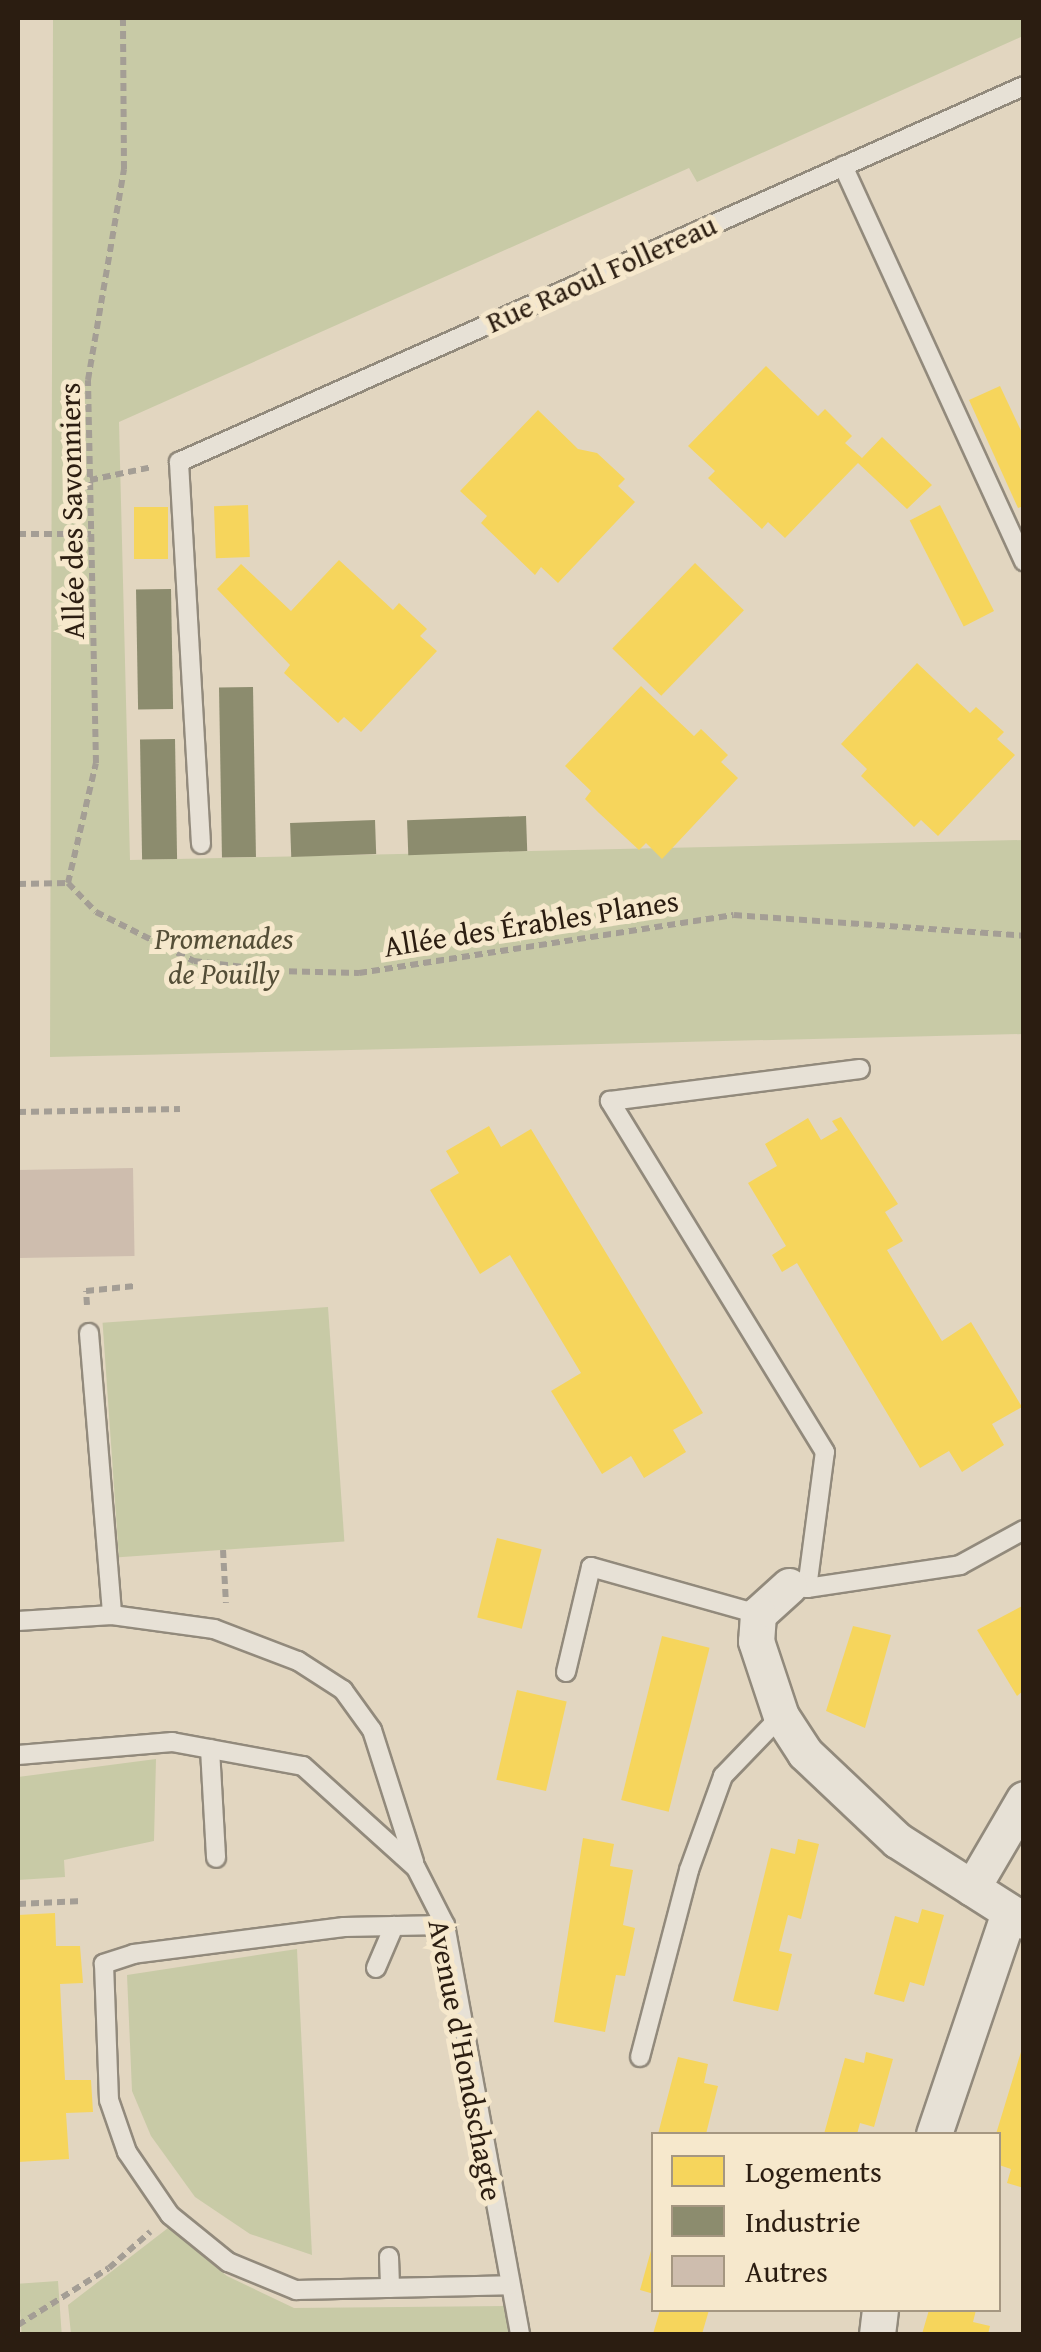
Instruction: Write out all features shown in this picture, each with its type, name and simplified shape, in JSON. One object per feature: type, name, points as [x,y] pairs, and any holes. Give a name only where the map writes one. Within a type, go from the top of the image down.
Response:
[{"type":"street","points":[[798,1587],[758,1614],[756,1641],[781,1716],[804,1753],[864,1815],[1016,1917],[935,2132]]},
{"type":"street","points":[[972,1888],[1024,1799]]},
{"type":"lane","name":"Rue Raoul Follereau","points":[[179,462],[1024,86]]},
{"type":"lane","points":[[844,166],[1024,562]]},
{"type":"lane","points":[[179,462],[201,844]]},
{"type":"lane","points":[[860,1069],[610,1102],[824,1452],[798,1587],[960,1566],[1024,1530]]},
{"type":"lane","points":[[89,1333],[112,1616]]},
{"type":"lane","points":[[566,1672],[591,1566],[758,1614]]},
{"type":"lane","points":[[18,1621],[112,1616],[228,1634],[298,1661],[343,1690],[372,1730],[416,1868]]},
{"type":"lane","points":[[640,2057],[689,1870],[723,1776],[781,1716]]},
{"type":"lane","name":"Avenue d'Hondschagte","points":[[18,1755],[172,1742],[303,1766],[416,1868],[445,1925],[520,2334]]},
{"type":"lane","points":[[210,1749],[216,1858]]},
{"type":"lane","points":[[445,1925],[394,1926],[134,1954],[104,1964],[109,2100],[127,2152],[170,2215],[228,2262],[296,2290],[510,2285]]},
{"type":"lane","points":[[376,1968],[394,1926]]},
{"type":"lane","points":[[388,2257],[390,2288]]},
{"type":"path","name":"Allée des Savonniers","points":[[68,884],[96,763],[88,380],[124,169],[123,18]]},
{"type":"path","points":[[90,480],[179,462]]},
{"type":"path","points":[[18,534],[91,534]]},
{"type":"path","points":[[18,884],[68,884]]},
{"type":"path","name":"Allée des Érables Planes","points":[[68,884],[96,912],[194,961],[276,972],[359,973],[734,915],[1024,936]]},
{"type":"path","points":[[18,1112],[180,1109]]},
{"type":"path","points":[[86,1291],[136,1286]]},
{"type":"path","points":[[223,1550],[228,1634]]},
{"type":"path","points":[[18,1904],[82,1900]]},
{"type":"path","points":[[18,2326],[109,2268],[170,2215]]},
{"type":"green space","name":"Promenades de Pouilly","points":[[53,18],[1023,18],[1023,36],[697,182],[689,168],[119,422],[130,860],[1023,840],[1023,1034],[50,1057]]},
{"type":"green space","points":[[328,1307],[344,1541],[119,1557],[103,1323]]},
{"type":"green space","points":[[156,1759],[154,1841],[64,1860],[65,1877],[18,1880],[18,1777]]},
{"type":"green space","points":[[297,1949],[312,2255],[250,2234],[195,2197],[151,2136],[132,2091],[127,1975]]},
{"type":"green space","points":[[168,2228],[227,2276],[294,2308],[506,2306],[509,2334],[71,2334],[68,2305]]},
{"type":"green space","points":[[58,2281],[62,2334],[22,2334],[18,2284]]},
{"type":"building: Logements","points":[[766,366],[818,416],[825,409],[852,436],[845,443],[862,458],[882,437],[932,485],[907,509],[858,463],[785,538],[768,522],[762,529],[708,478],[715,471],[688,446]]},
{"type":"building: Logements","points":[[1000,386],[1024,437],[1024,506],[1018,508],[969,400]]},
{"type":"building: Logements","points":[[538,410],[578,449],[597,453],[625,479],[618,486],[635,502],[558,583],[541,567],[535,575],[481,523],[487,516],[460,491]]},
{"type":"building: Logements","points":[[248,505],[250,557],[216,558],[214,506]]},
{"type":"building: Logements","points":[[940,505],[994,611],[964,626],[910,520]]},
{"type":"building: Logements","points":[[134,507],[168,507],[168,559],[134,559]]},
{"type":"building: Logements","points":[[339,560],[393,610],[399,603],[427,629],[420,636],[437,651],[361,732],[344,717],[338,723],[284,673],[290,665],[217,589],[241,564],[291,611]]},
{"type":"building: Logements","points":[[695,563],[744,610],[661,696],[612,649]]},
{"type":"building: Logements","points":[[917,663],[970,713],[976,707],[1004,732],[997,739],[1015,755],[938,836],[921,820],[914,827],[861,776],[867,769],[841,744]]},
{"type":"building: Logements","points":[[641,686],[694,736],[701,729],[728,755],[721,762],[738,778],[662,859],[646,843],[639,850],[599,813],[585,799],[591,791],[565,766]]},
{"type":"building: Logements","points":[[841,1117],[898,1204],[885,1212],[903,1241],[887,1250],[942,1341],[971,1322],[1022,1407],[992,1424],[1004,1445],[962,1472],[949,1451],[920,1468],[797,1263],[782,1272],[772,1255],[786,1246],[748,1183],[777,1166],[765,1144],[808,1118],[821,1140],[838,1130],[832,1121]]},
{"type":"building: Logements","points":[[489,1126],[501,1147],[531,1129],[703,1413],[673,1430],[686,1452],[644,1478],[631,1456],[602,1474],[551,1391],[581,1373],[510,1255],[480,1274],[430,1190],[459,1173],[446,1151]]},
{"type":"building: Logements","points":[[497,1538],[542,1549],[522,1629],[477,1618]]},
{"type":"building: Logements","points":[[1024,1605],[1024,1690],[1017,1696],[977,1630]]},
{"type":"building: Logements","points":[[853,1626],[891,1635],[865,1728],[826,1711]]},
{"type":"building: Logements","points":[[662,1636],[710,1648],[669,1812],[621,1800]]},
{"type":"building: Logements","points":[[517,1690],[567,1701],[546,1791],[496,1780]]},
{"type":"building: Logements","points":[[583,1838],[614,1844],[610,1866],[633,1870],[623,1925],[635,1928],[625,1976],[616,1975],[605,2032],[554,2022]]},
{"type":"building: Logements","points":[[798,1839],[819,1844],[801,1919],[788,1915],[779,1951],[792,1954],[778,2011],[733,2001],[771,1848],[795,1854]]},
{"type":"building: Logements","points":[[922,1909],[944,1915],[924,1986],[910,1982],[904,2002],[874,1994],[895,1916],[918,1923]]},
{"type":"building: Logements","points":[[55,1913],[56,1946],[80,1946],[83,1983],[60,1984],[65,2080],[91,2080],[93,2112],[66,2113],[69,2159],[18,2162],[18,1915]]},
{"type":"building: Logements","points":[[1024,2042],[1024,2188],[1007,2183],[1011,2169],[1001,2166],[1001,2132],[997,2132]]},
{"type":"building: Logements","points":[[866,2052],[893,2059],[874,2127],[860,2123],[858,2132],[825,2132],[845,2058],[864,2063]]},
{"type":"building: Logements","points":[[678,2057],[708,2064],[704,2083],[718,2086],[706,2132],[659,2132]]},
{"type":"building: Logements","points":[[651,2251],[651,2293],[640,2290]]},
{"type":"building: Logements","points":[[659,2312],[708,2312],[702,2334],[653,2334]]},
{"type":"building: Logements","points":[[928,2312],[976,2312],[973,2322],[990,2326],[988,2334],[922,2334]]},
{"type":"building: Industrie","points":[[171,589],[173,709],[138,710],[136,590]]},
{"type":"building: Industrie","points":[[253,687],[256,857],[222,858],[219,688]]},
{"type":"building: Industrie","points":[[175,739],[177,859],[142,860],[140,740]]},
{"type":"building: Industrie","points":[[526,816],[527,851],[408,855],[407,820]]},
{"type":"building: Industrie","points":[[375,820],[376,854],[291,857],[290,823]]},
{"type":"building: Autres","points":[[133,1168],[135,1256],[20,1258],[18,1170]]}]
